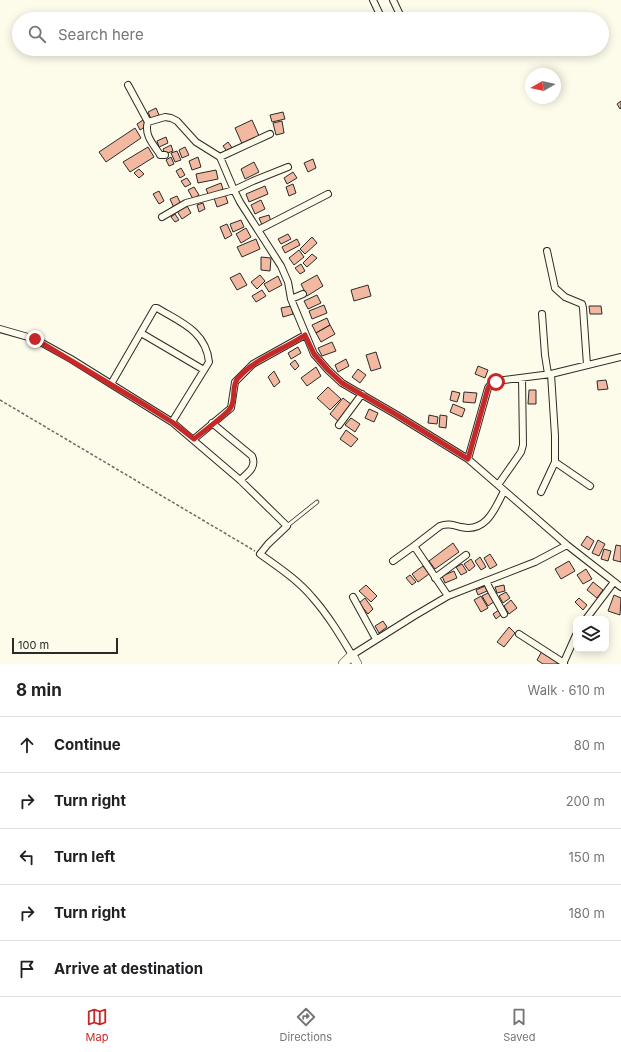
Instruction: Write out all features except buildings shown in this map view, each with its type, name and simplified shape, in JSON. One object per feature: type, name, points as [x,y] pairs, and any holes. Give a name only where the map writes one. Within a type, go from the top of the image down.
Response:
[{"type":"street","points":[[372,0],[378,12]]},
{"type":"street","points":[[393,0],[399,12]]},
{"type":"street","points":[[128,85],[148,122],[146,128],[147,134],[159,153],[165,155]]},
{"type":"street","points":[[148,122],[165,117],[172,118],[196,142],[220,157],[234,190],[281,266],[288,282],[291,299],[314,354],[328,370],[342,383],[468,459],[567,545],[621,587]]},
{"type":"street","points":[[220,157],[270,134]]},
{"type":"street","points":[[162,217],[186,203],[234,190],[288,167]]},
{"type":"street","points":[[258,230],[328,194]]},
{"type":"street","points":[[547,251],[555,288],[565,296],[582,304],[588,366]]},
{"type":"street","points":[[291,299],[303,294]]},
{"type":"street","points":[[111,384],[155,308],[192,329],[200,337],[208,353],[209,362],[172,422]]},
{"type":"street","points":[[541,492],[555,462],[555,436],[550,374],[545,355],[542,314]]},
{"type":"street","points":[[0,329],[35,339],[172,422],[194,439],[224,468],[240,480],[287,526],[260,554],[292,578],[312,596],[333,625],[347,660],[357,664]]},
{"type":"street","points":[[141,333],[204,370]]},
{"type":"street","points":[[194,439],[231,408],[235,382],[238,378],[263,357],[274,353],[305,335]]},
{"type":"street","points":[[468,459],[488,388],[491,384],[550,374],[621,357]]},
{"type":"street","points":[[498,485],[521,452],[523,445],[522,378]]},
{"type":"street","points":[[339,425],[362,394]]},
{"type":"street","points":[[212,424],[252,456],[253,466],[251,470],[240,480]]},
{"type":"street","points":[[555,462],[590,486]]},
{"type":"street","points":[[393,561],[440,526],[450,524],[468,529],[478,527],[485,523],[497,506],[504,491]]},
{"type":"street","points":[[347,660],[376,639],[448,596],[535,562],[567,545]]},
{"type":"street","points":[[414,546],[448,596]]},
{"type":"street","points":[[435,578],[466,555]]},
{"type":"street","points":[[486,581],[490,591],[504,614]]},
{"type":"street","points":[[588,616],[614,582]]},
{"type":"street","points":[[353,597],[376,639]]},
{"type":"street","points":[[519,634],[563,664],[573,642]]},
{"type":"lane","points":[[287,526],[317,502]]},
{"type":"path","points":[[0,400],[260,554]]},
{"type":"route","points":[[35,339],[145,405],[172,422],[194,439],[231,408],[235,382],[238,378],[263,357],[270,355],[305,335],[314,354],[342,383],[468,459],[488,388],[491,384],[496,382]]}]
